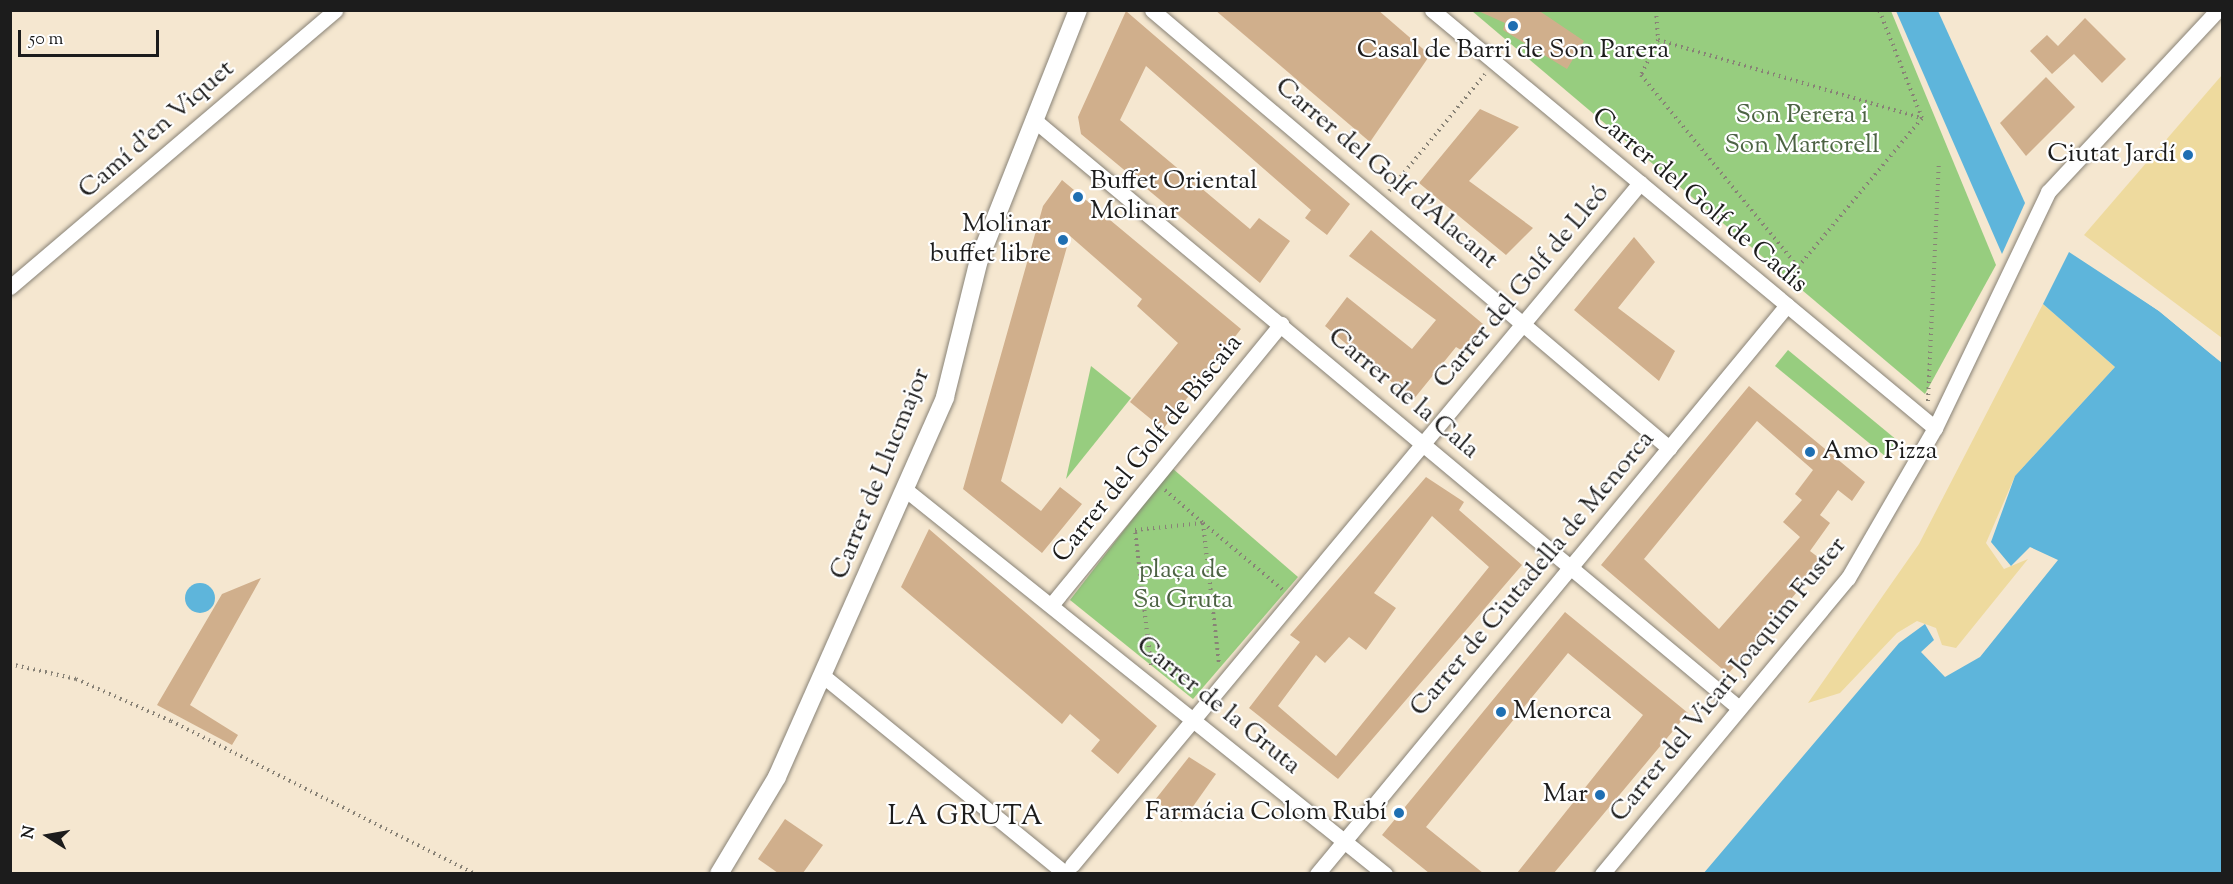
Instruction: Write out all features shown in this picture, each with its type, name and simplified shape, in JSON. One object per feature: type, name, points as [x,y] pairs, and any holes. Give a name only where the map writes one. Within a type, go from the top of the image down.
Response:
[{"type":"street","name":"Camí d'en Viquet","points":[[10,287],[335,10]]},
{"type":"street","name":"Carrer de Llucmajor","points":[[718,873],[752,825],[906,490],[945,397],[980,260],[1033,119],[1078,10]]},
{"type":"street","name":"Carrer del Golf de Cadis","points":[[1432,10],[1935,428]]},
{"type":"street","name":"Carrer del Vicari Joaquim Fuster","points":[[1602,873],[1848,578],[1935,428],[2048,192],[2218,10]]},
{"type":"street","name":"Carrer del Golf d'Alacant","points":[[1157,12],[1523,320],[1669,448]]},
{"type":"street","name":"Carrer de la Cala","points":[[1033,119],[1572,564],[1739,708]]},
{"type":"street","name":"Carrer del Golf de Lleó","points":[[1071,871],[1523,320],[1640,183]]},
{"type":"street","name":"Carrer de Ciutadella de Menorca","points":[[1317,873],[1787,305]]},
{"type":"street","name":"Carrer del Golf de Biscaia","points":[[1052,604],[1281,324]]},
{"type":"street","name":"Carrer de la Gruta","points":[[906,490],[1197,719],[1385,873]]},
{"type":"street","points":[[822,675],[1071,871]]},
{"type":"path","points":[[1656,10],[1658,40],[1641,75],[1798,267]]},
{"type":"path","points":[[1879,10],[1922,118]]},
{"type":"path","points":[[1658,40],[1922,118]]},
{"type":"path","points":[[1381,201],[1494,62]]},
{"type":"path","points":[[1774,294],[1922,118]]},
{"type":"path","points":[[1928,409],[1939,162]]},
{"type":"path","points":[[1153,480],[1294,601]]},
{"type":"path","points":[[1153,684],[1136,530],[1203,523]]},
{"type":"path","points":[[1203,523],[1222,689]]},
{"type":"path","points":[[10,664],[76,679],[171,721],[475,873]]},
{"type":"green space","name":"Son Perera i Son Martorell","points":[[1472,11],[1891,11],[1996,265],[1925,394]]},
{"type":"green space","points":[[1788,350],[1898,441],[1885,456],[1775,366]]},
{"type":"green space","points":[[1091,366],[1131,398],[1066,479]]},
{"type":"green space","name":"plaça de Sa Gruta","points":[[1172,468],[1298,577],[1193,699],[1070,600]]},
{"type":"sand","name":"Ciutat Jardí","points":[[2222,75],[2222,338],[2084,235]]},
{"type":"sand","points":[[2043,304],[2115,367],[2015,476],[1986,543],[2004,569],[2028,559],[1956,648],[1942,645],[1936,628],[1917,621],[1897,633],[1840,693],[1808,703],[1919,544]]},
{"type":"water","points":[[1896,11],[1938,11],[2025,203],[2002,254]]},
{"type":"water","points":[[2069,252],[2159,311],[2222,363],[2222,873],[1703,874],[1899,643],[1925,624],[1934,640],[1921,652],[1945,677],[1980,657],[2058,560],[2030,547],[2011,566],[1991,542],[2015,476],[2115,367],[2043,304]]},
{"type":"water","points":[[200,583],[211,587],[215,598],[211,609],[200,613],[189,609],[185,598],[189,587]]},
{"type":"pier","points":[[2071,250],[2160,308],[2222,363],[2159,311]]},
{"type":"building","points":[[1215,10],[1378,10],[1430,55],[1370,142]]},
{"type":"building","points":[[1476,10],[1538,10],[1584,41],[1567,69],[1503,30],[1505,23]]},
{"type":"building","points":[[1126,11],[1350,204],[1327,235],[1305,218],[1311,210],[1146,66],[1120,120],[1250,229],[1259,218],[1290,241],[1260,283],[1081,134],[1078,117]]},
{"type":"building","points":[[2085,18],[2126,59],[2102,83],[2074,54],[2052,74],[2030,51],[2047,35],[2058,46]]},
{"type":"building","points":[[2046,77],[2075,107],[2026,156],[2000,123]]},
{"type":"building","points":[[1480,109],[1519,127],[1469,181],[1533,228],[1506,255],[1419,183]]},
{"type":"building","points":[[1062,180],[1241,329],[1163,429],[1130,402],[1178,343],[1137,306],[1142,299],[1070,236],[1001,481],[1041,511],[1060,487],[1082,504],[1042,553],[963,489],[1043,206]]},
{"type":"building","points":[[1371,230],[1483,324],[1461,350],[1456,347],[1413,400],[1325,326],[1347,297],[1412,349],[1436,320],[1349,256]]},
{"type":"building","points":[[1634,237],[1655,262],[1618,308],[1675,351],[1659,381],[1574,310]]},
{"type":"building","points":[[1749,386],[1865,482],[1852,501],[1838,490],[1820,515],[1830,523],[1810,551],[1823,561],[1728,674],[1601,565]],"holes":[[[1757,421],[1813,470],[1795,494],[1802,500],[1783,522],[1800,537],[1719,629],[1644,559]]]},
{"type":"building","points":[[1426,477],[1464,502],[1459,510],[1522,565],[1338,779],[1249,708],[1300,642],[1290,635]],"holes":[[[1432,516],[1489,567],[1336,756],[1278,706],[1316,655],[1325,663],[1349,637],[1366,650],[1396,608],[1374,593]]]},
{"type":"building","points":[[929,529],[1157,726],[1118,774],[1091,751],[1100,740],[1070,714],[1062,724],[901,587]]},
{"type":"building","points":[[261,578],[190,705],[238,735],[232,745],[157,705],[222,594]]},
{"type":"building","points":[[1565,612],[1688,713],[1554,873],[1517,873],[1643,715],[1568,653],[1426,827],[1483,873],[1429,873],[1382,835]]},
{"type":"building","points":[[1189,757],[1216,774],[1182,822],[1155,800]]},
{"type":"building","points":[[785,819],[823,845],[803,873],[778,873],[758,859]]},
{"type":"place","name":"Casal de Barri de Son Parera","points":[[1513,26]]},
{"type":"place","name":"Ciutat Jardí","points":[[2188,155]]},
{"type":"place","name":"Buffet Oriental Molinar","points":[[1078,197]]},
{"type":"place","name":"Molinar buffet libre","points":[[1063,240]]},
{"type":"place","name":"Amo Pizza","points":[[1810,452]]},
{"type":"place","name":"Menorca","points":[[1501,712]]},
{"type":"place","name":"Mar","points":[[1600,795]]},
{"type":"place","name":"Farmácia Colom Rubí","points":[[1399,813]]},
{"type":"district","name":"LA GRUTA","points":[[966,818]]}]
